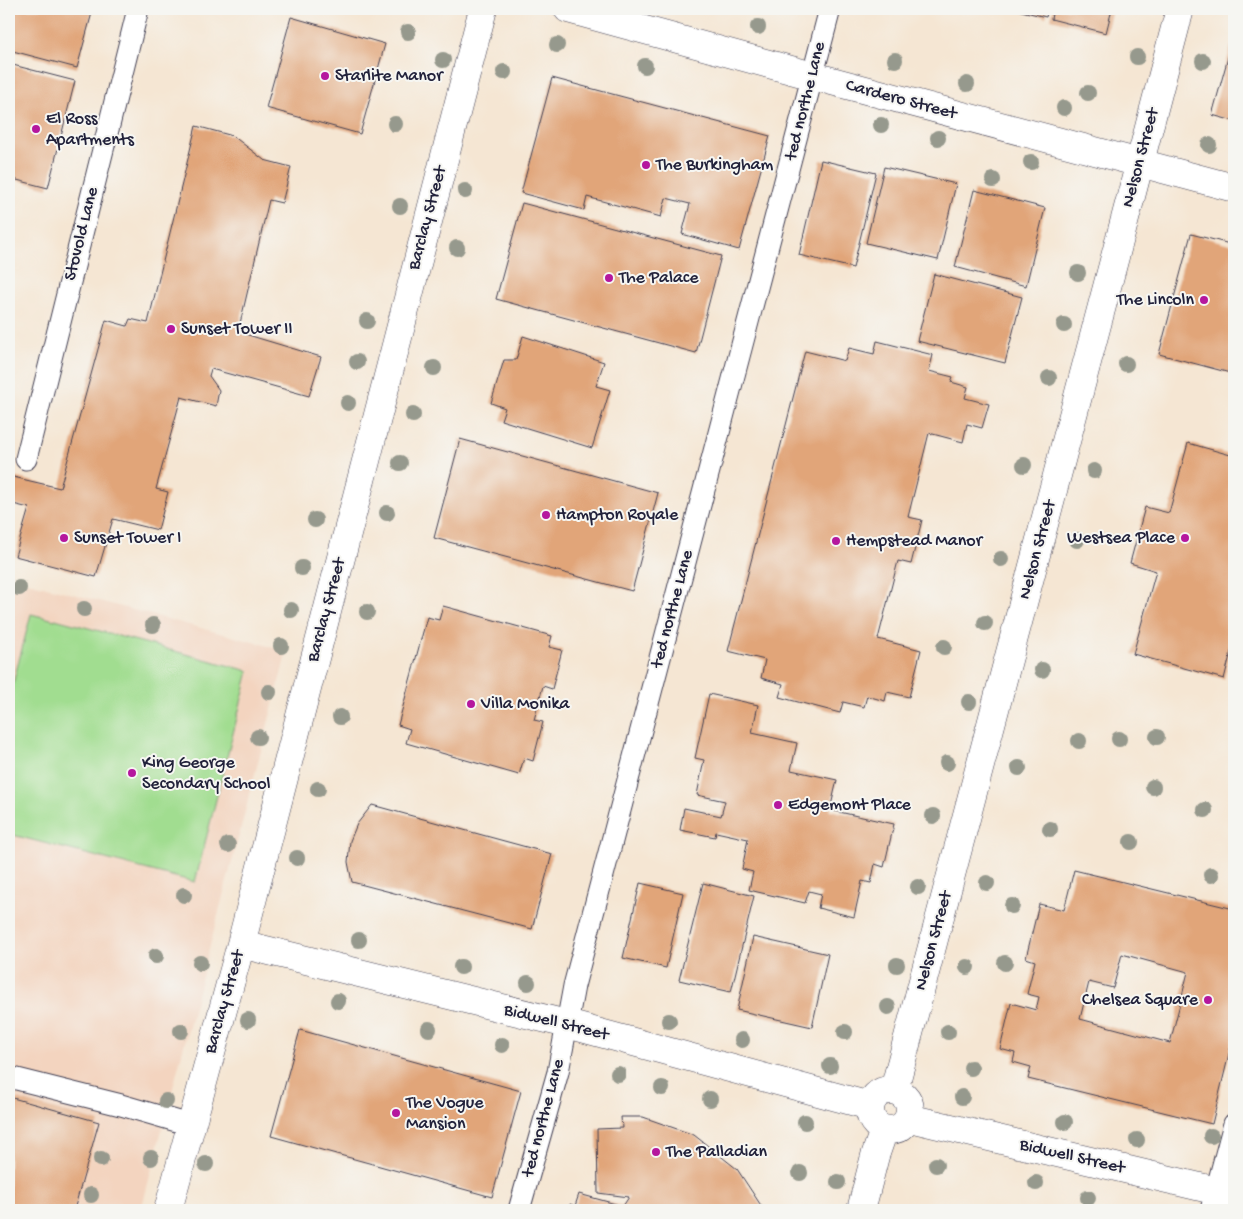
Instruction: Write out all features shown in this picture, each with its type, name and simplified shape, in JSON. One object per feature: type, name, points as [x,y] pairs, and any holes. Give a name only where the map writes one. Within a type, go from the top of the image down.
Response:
[{"type":"street","name":"Barclay Street","points":[[168,1210],[241,944],[483,9]]},
{"type":"street","name":"Cardero Street","points":[[568,9],[1234,188]]},
{"type":"street","name":"Nelson Street","points":[[894,1090],[1180,9]]},
{"type":"street","name":"Bidwell Street","points":[[241,944],[567,1024],[870,1106]]},
{"type":"street","points":[[887,1090],[894,1090],[904,1095],[908,1100],[909,1118],[901,1128],[884,1130],[874,1123],[870,1106],[876,1095],[887,1090]]},
{"type":"street","name":"Bidwell Street","points":[[909,1118],[1221,1199]]},
{"type":"street","points":[[861,1210],[884,1130]]},
{"type":"lane","name":"Stovold Lane","points":[[26,459],[138,9]]},
{"type":"lane","name":"ted northe Lane","points":[[519,1210],[558,1072],[574,986],[830,9]]},
{"type":"lane","points":[[9,1076],[190,1125]]},
{"type":"lane","points":[[1221,1199],[1234,1124]]},
{"type":"shaded area","name":"King George Secondary School","points":[[9,577],[287,651],[141,1210],[9,1210]]},
{"type":"green space","points":[[31,614],[249,671],[195,882],[9,834],[9,699]]},
{"type":"building","points":[[9,9],[93,9],[77,68],[9,50]]},
{"type":"building","points":[[1013,9],[1048,9],[1046,17]]},
{"type":"building","points":[[1053,9],[1112,9],[1106,33],[1051,19]]},
{"type":"building","name":"Starlite Manor","points":[[291,17],[385,44],[360,134],[266,108]]},
{"type":"building","points":[[1234,36],[1234,121],[1212,115]]},
{"type":"building","name":"El Ross Apartments","points":[[9,64],[75,81],[48,188],[9,178]]},
{"type":"building","name":"The Burkingham","points":[[552,78],[770,136],[739,250],[682,234],[690,204],[666,198],[661,217],[587,197],[584,210],[521,193]]},
{"type":"building","name":"Sunset Tower II","points":[[196,126],[233,136],[264,160],[291,167],[282,203],[269,200],[238,332],[321,357],[309,396],[211,369],[209,376],[219,390],[216,406],[181,397],[156,489],[168,492],[158,530],[113,519],[96,577],[15,556],[29,508],[9,503],[9,476],[60,488],[106,320],[127,326],[130,319],[148,323]]},
{"type":"building","points":[[821,160],[876,173],[853,268],[799,255]]},
{"type":"building","points":[[884,167],[956,184],[938,260],[866,243]]},
{"type":"building","points":[[974,190],[1045,208],[1026,286],[955,267]]},
{"type":"building","name":"The Palace","points":[[522,203],[721,256],[696,353],[496,299]]},
{"type":"building","name":"The Lincoln","points":[[1191,234],[1234,245],[1234,374],[1159,354]]},
{"type":"building","points":[[934,274],[1022,297],[1005,363],[917,341]]},
{"type":"building","points":[[523,336],[604,362],[596,386],[610,390],[592,448],[501,420],[505,408],[491,403],[504,360],[516,360]]},
{"type":"building","name":"Hempstead Manor","points":[[877,341],[933,355],[929,371],[953,377],[951,382],[968,387],[965,398],[989,404],[982,428],[967,424],[963,442],[929,433],[908,517],[922,520],[911,564],[898,561],[878,639],[921,650],[909,697],[887,692],[885,701],[867,696],[864,707],[843,702],[840,713],[779,697],[783,684],[761,678],[765,660],[728,651],[805,351],[845,361],[849,348],[874,354]]},
{"type":"building","name":"Hampton Royale","points":[[460,439],[658,493],[632,591],[434,538]]},
{"type":"building","name":"Westsea Place","points":[[1188,443],[1234,456],[1234,640],[1224,679],[1133,654],[1156,571],[1130,563],[1145,507],[1169,513]]},
{"type":"building","name":"Villa Monika","points":[[443,606],[552,636],[549,647],[562,650],[552,689],[543,686],[534,720],[543,722],[533,761],[524,758],[519,775],[406,743],[410,729],[398,725],[427,617],[439,620]]},
{"type":"building","name":"Edgemont Place","points":[[709,694],[758,705],[752,733],[797,743],[791,770],[837,780],[830,810],[894,824],[884,867],[875,864],[871,883],[862,881],[854,917],[818,908],[821,894],[809,891],[805,903],[749,890],[753,872],[742,869],[748,839],[716,832],[715,837],[680,830],[684,808],[721,816],[725,801],[697,795],[704,760],[695,758]]},
{"type":"building","points":[[372,805],[552,854],[532,929],[352,882],[348,862],[350,841],[357,824]]},
{"type":"building","name":"Chelsea Square","points":[[1074,870],[1234,909],[1234,1033],[1212,1124],[1028,1079],[1031,1067],[1013,1062],[1015,1053],[1000,1049],[1011,1003],[1036,1010],[1039,997],[1027,994],[1035,961],[1026,958],[1039,904],[1064,910]],"holes":[[[1122,954],[1188,972],[1170,1043],[1080,1019],[1089,982],[1113,988]]]},
{"type":"building","points":[[640,883],[683,893],[666,968],[623,958]]},
{"type":"building","points":[[703,883],[754,896],[731,992],[679,980]]},
{"type":"building","points":[[753,937],[828,954],[812,1027],[737,1010]]},
{"type":"building","name":"The Vogue Mansion","points":[[300,1030],[521,1091],[492,1197],[271,1136]]},
{"type":"building","points":[[9,1097],[99,1122],[74,1210],[9,1210]]},
{"type":"building","name":"The Palladian","points":[[621,1117],[643,1117],[694,1135],[737,1169],[764,1210],[568,1210],[570,1204],[575,1206],[579,1194],[623,1206],[629,1197],[598,1193],[597,1129],[622,1128]]},
{"type":"place","name":"Starlite Manor","points":[[325,76]]},
{"type":"place","name":"El Ross Apartments","points":[[36,129]]},
{"type":"place","name":"The Burkingham","points":[[646,165]]},
{"type":"place","name":"The Palace","points":[[609,278]]},
{"type":"place","name":"The Lincoln","points":[[1204,300]]},
{"type":"place","name":"Sunset Tower II","points":[[171,329]]},
{"type":"place","name":"Hampton Royale","points":[[546,515]]},
{"type":"place","name":"Sunset Tower I","points":[[64,538]]},
{"type":"place","name":"Westsea Place","points":[[1185,538]]},
{"type":"place","name":"Hempstead Manor","points":[[836,541]]},
{"type":"place","name":"Villa Monika","points":[[471,704]]},
{"type":"place","name":"King George Secondary School","points":[[132,773]]},
{"type":"place","name":"Edgemont Place","points":[[778,805]]},
{"type":"place","name":"Chelsea Square","points":[[1208,1000]]},
{"type":"place","name":"The Vogue Mansion","points":[[396,1113]]},
{"type":"place","name":"The Palladian","points":[[656,1152]]}]
